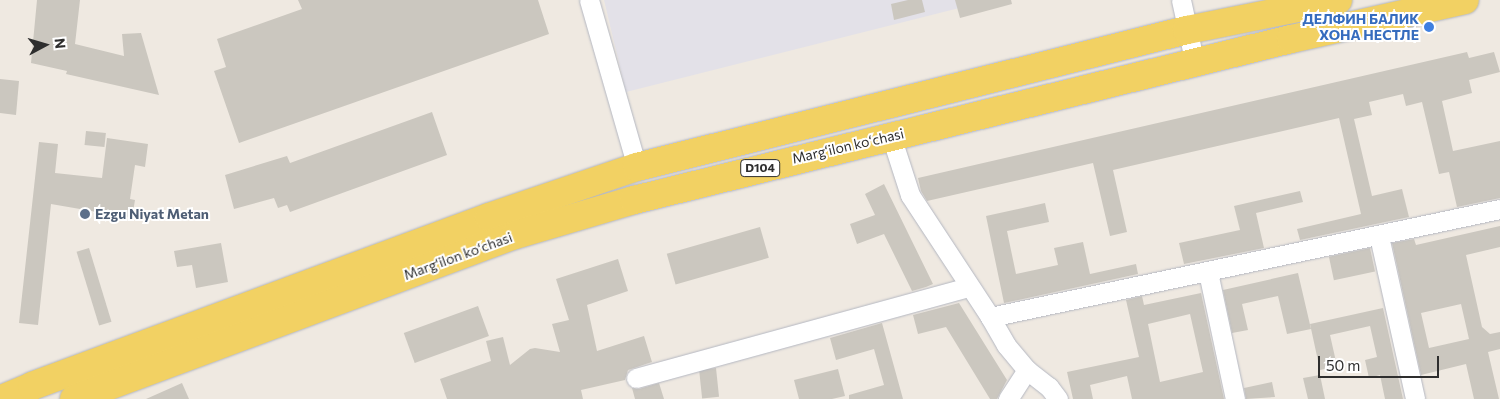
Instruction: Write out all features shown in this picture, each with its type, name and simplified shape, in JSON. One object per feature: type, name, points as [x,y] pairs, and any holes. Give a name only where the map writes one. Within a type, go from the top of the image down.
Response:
[{"type":"main road","name":"Margʻilon koʻchasi","points":[[2,399],[33,392],[489,217],[637,167],[1188,30],[1338,0]]},
{"type":"main road","name":"Margʻilon koʻchasi","points":[[74,399],[515,235],[634,200],[1291,39],[1466,0]]},
{"type":"main road","points":[[0,388],[33,392]]},
{"type":"street","points":[[589,0],[637,167]]},
{"type":"street","points":[[1181,0],[1195,64]]},
{"type":"street","points":[[891,136],[910,195],[990,317],[1006,345],[1027,370],[1049,387],[1058,399]]},
{"type":"street","points":[[990,317],[1500,209]]},
{"type":"street","points":[[1379,236],[1415,399]]},
{"type":"street","points":[[1208,272],[1235,399]]},
{"type":"street","points":[[636,378],[969,287]]},
{"type":"street","points":[[1008,399],[1027,370]]},
{"type":"shaded area","points":[[604,0],[991,0],[626,92]]},
{"type":"building","points":[[37,0],[80,0],[75,44],[124,56],[122,34],[141,33],[159,95],[66,74],[67,71],[31,63]]},
{"type":"building","points":[[298,0],[538,0],[549,34],[239,143],[214,71],[226,67],[217,39],[302,9]]},
{"type":"building","points":[[908,0],[922,0],[925,12],[894,20],[891,4]]},
{"type":"building","points":[[955,0],[1011,0],[1012,4],[960,18]]},
{"type":"building","points":[[1467,52],[1469,58],[1494,52],[1500,72],[1469,80],[1472,93],[1442,101],[1453,151],[1500,141],[1500,198],[1457,207],[1449,172],[1439,174],[1422,102],[1406,106],[1403,94],[1369,102],[1372,115],[1354,119],[1372,196],[1402,189],[1409,217],[1300,240],[1297,229],[1361,214],[1339,118],[1113,170],[1127,232],[1110,236],[1093,163],[927,201],[921,191],[918,178]]},
{"type":"building","points":[[0,79],[19,81],[16,115],[0,113]]},
{"type":"building","points":[[432,112],[447,155],[290,212],[287,205],[278,208],[274,198],[234,209],[225,175],[287,156],[290,163]]},
{"type":"building","points":[[86,131],[106,133],[104,147],[85,145]]},
{"type":"building","points":[[107,138],[148,144],[145,167],[135,165],[130,199],[135,200],[132,218],[51,204],[38,325],[19,323],[39,142],[58,144],[55,173],[102,178]]},
{"type":"building","points":[[884,184],[933,284],[912,291],[884,234],[857,244],[850,224],[875,215],[865,194]]},
{"type":"building","points":[[1300,191],[1303,202],[1256,213],[1264,248],[1184,264],[1179,243],[1240,230],[1234,206]]},
{"type":"building","points":[[1045,203],[1049,222],[1007,231],[1016,274],[1058,265],[1054,248],[1083,242],[1090,274],[1136,264],[1138,274],[1004,303],[986,216]]},
{"type":"building","points":[[1500,226],[1500,247],[1466,255],[1482,327],[1490,334],[1500,332],[1500,349],[1488,352],[1499,399],[1474,399],[1466,364],[1421,375],[1392,243],[1414,239],[1416,245]],"holes":[[[1461,304],[1469,339],[1429,348],[1421,313]]]},
{"type":"building","points":[[760,227],[769,258],[676,284],[667,254]]},
{"type":"building","points":[[221,243],[228,282],[196,288],[192,265],[177,267],[174,251]]},
{"type":"building","points":[[89,248],[112,322],[99,325],[77,252]]},
{"type":"building","points":[[1370,248],[1375,271],[1334,280],[1329,257]]},
{"type":"building","points":[[618,259],[628,291],[587,305],[597,351],[644,336],[652,362],[628,370],[625,380],[581,390],[583,399],[447,399],[440,379],[491,361],[486,341],[503,337],[510,365],[530,349],[560,352],[552,324],[569,320],[556,279]]},
{"type":"building","points":[[1298,273],[1311,329],[1287,334],[1278,296],[1242,304],[1248,330],[1232,333],[1223,290]]},
{"type":"building","points":[[1201,293],[1224,399],[1132,399],[1127,376],[1090,385],[1093,399],[1073,399],[1067,372],[1139,357],[1126,300],[1142,296],[1144,305]],"holes":[[[1190,314],[1203,372],[1160,382],[1148,324]]]},
{"type":"building","points":[[959,303],[1007,380],[997,399],[990,399],[946,327],[918,334],[913,315]]},
{"type":"building","points":[[478,306],[489,336],[415,363],[404,333]]},
{"type":"building","points":[[1383,308],[1403,399],[1385,399],[1380,375],[1369,378],[1365,360],[1377,357],[1370,326],[1330,335],[1337,366],[1320,370],[1310,324]]},
{"type":"building","points":[[882,323],[903,399],[849,399],[849,395],[884,385],[874,349],[836,360],[830,338]]},
{"type":"building","points":[[716,368],[719,397],[702,399],[699,370]]},
{"type":"building","points":[[838,369],[845,396],[832,399],[799,399],[794,380]]},
{"type":"building","points":[[1320,375],[1325,399],[1308,399],[1303,378]]},
{"type":"building","points":[[1272,382],[1275,397],[1246,399],[1244,388]]},
{"type":"building","points":[[182,383],[189,399],[146,399]]},
{"type":"building","points":[[659,383],[664,399],[635,399],[632,388],[639,389]]},
{"type":"place","name":"ДЕЛФИН БАЛИК ХОНА НЕСТЛЕ","points":[[1429,27]]},
{"type":"place","name":"Ezgu Niyat Metan","points":[[85,214]]}]
